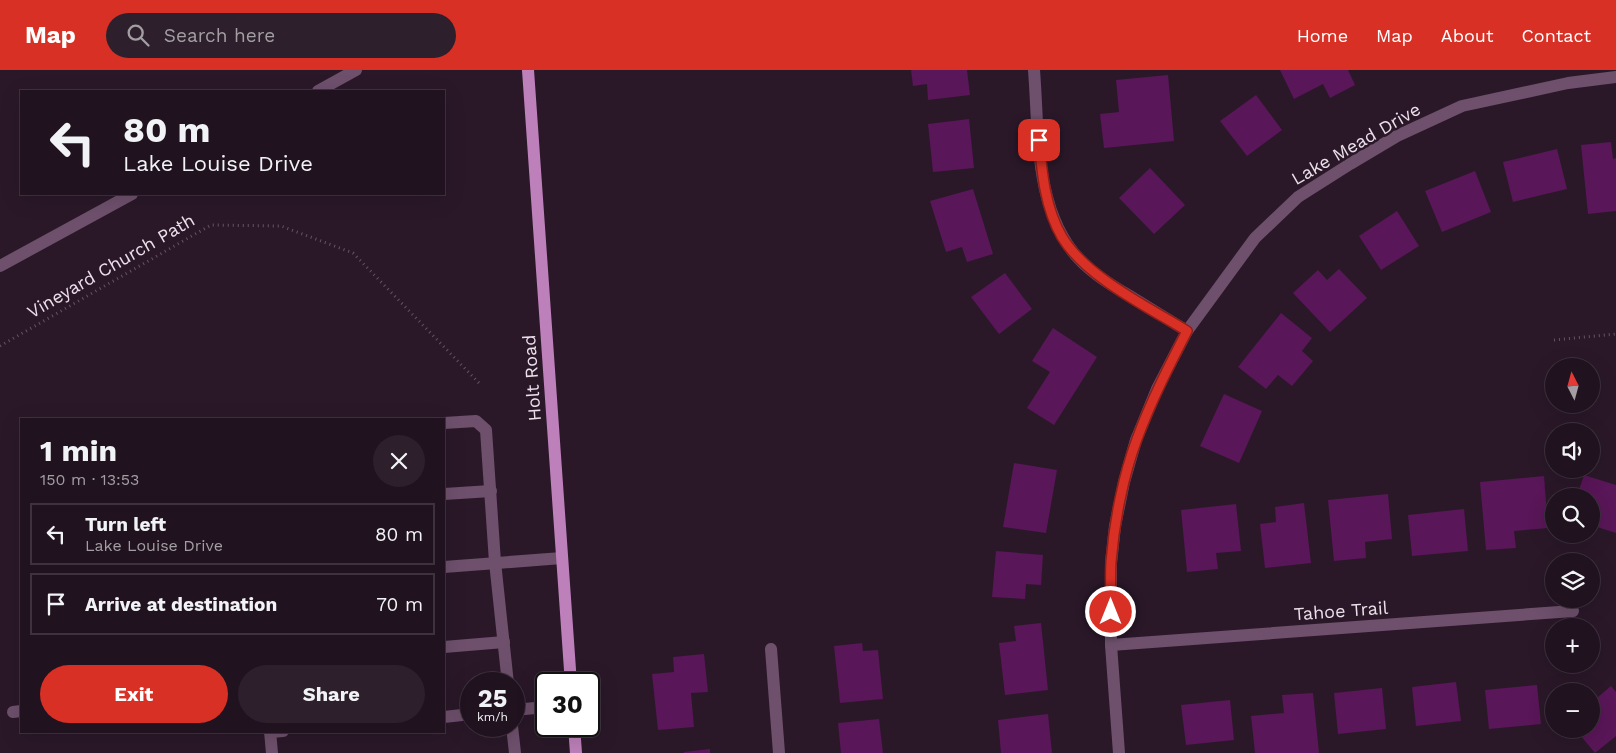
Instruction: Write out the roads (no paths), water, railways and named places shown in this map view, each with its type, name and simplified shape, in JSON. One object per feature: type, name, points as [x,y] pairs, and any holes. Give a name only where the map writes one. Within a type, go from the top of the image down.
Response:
[{"type":"main road","name":"Holt Road","points":[[528,70],[570,672]]},
{"type":"main road","points":[[575,737],[576,753]]},
{"type":"street","points":[[320,90],[356,70]]},
{"type":"street","points":[[1034,70],[1042,175],[1048,204],[1062,236],[1080,260],[1107,282],[1187,331]]},
{"type":"street","name":"Lake Mead Drive","points":[[1118,753],[1111,645],[1111,563],[1124,482],[1136,440],[1158,389],[1187,331],[1255,238],[1298,197],[1357,159],[1397,136],[1462,106],[1568,83],[1616,77]]},
{"type":"street","points":[[0,266],[130,195]]},
{"type":"street","points":[[445,423],[476,421],[486,430],[507,672]]},
{"type":"street","points":[[445,494],[491,491]]},
{"type":"street","points":[[445,567],[562,558]]},
{"type":"street","name":"Tahoe Trail","points":[[1111,645],[1573,611]]},
{"type":"street","points":[[445,647],[504,642]]},
{"type":"street","points":[[771,650],[779,753]]},
{"type":"street","points":[[445,717],[460,715]]},
{"type":"street","points":[[270,733],[272,753]]},
{"type":"street","points":[[513,737],[514,753]]}]
